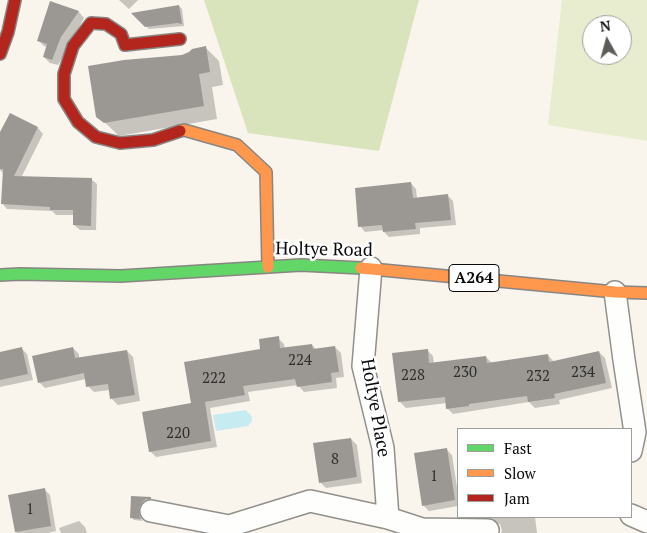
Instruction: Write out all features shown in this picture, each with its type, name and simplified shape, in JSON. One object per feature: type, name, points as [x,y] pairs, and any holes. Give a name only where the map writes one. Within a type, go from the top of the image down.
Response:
[{"type":"main road","points":[[0,54],[8,32],[15,0]]},
{"type":"main road","points":[[180,39],[125,45],[121,34],[106,24],[91,23],[73,46],[64,74],[64,99],[78,122],[96,137],[120,143],[153,140],[184,130],[237,146],[266,172],[268,267]]},
{"type":"main road","name":"Holtye Road","points":[[0,276],[20,274],[121,276],[302,265],[371,268],[614,292],[647,293]]},
{"type":"street","name":"Holtye Place","points":[[371,268],[363,366],[383,448],[388,518]]},
{"type":"street","points":[[614,292],[635,432],[632,446]]},
{"type":"street","points":[[151,511],[228,526],[310,500],[388,518],[422,529],[488,530]]},
{"type":"street","points":[[632,515],[647,522]]},
{"type":"green space","points":[[204,0],[419,0],[379,151],[248,133]]},
{"type":"green space","points":[[562,0],[647,0],[647,141],[548,125]]},
{"type":"water","points":[[246,410],[252,417],[249,426],[216,431],[213,415]]},
{"type":"building","points":[[50,1],[79,11],[61,37],[52,60],[43,57],[47,44],[37,41]]},
{"type":"building","points":[[179,5],[182,24],[145,27],[131,13]]},
{"type":"building","points":[[206,46],[210,72],[199,74],[204,106],[104,123],[96,117],[88,66],[124,60],[182,55],[192,49]]},
{"type":"building","points":[[10,113],[38,127],[14,176],[92,178],[91,226],[73,225],[73,210],[50,210],[50,207],[1,204],[3,169],[0,169],[0,132]]},
{"type":"building","points":[[411,182],[413,198],[448,194],[451,220],[415,223],[416,229],[383,232],[382,225],[358,227],[355,188]]},
{"type":"building","points":[[279,336],[280,348],[312,344],[313,349],[335,346],[339,372],[331,373],[332,382],[297,387],[295,379],[243,386],[245,395],[205,402],[211,441],[149,452],[142,412],[191,403],[184,362],[260,349],[259,339]]},
{"type":"building","points":[[22,347],[28,374],[0,380],[0,352]]},
{"type":"building","points":[[73,347],[75,358],[127,350],[135,395],[110,399],[108,384],[86,387],[84,373],[38,383],[32,356]]},
{"type":"building","points":[[428,349],[429,363],[486,356],[487,363],[548,354],[549,362],[599,351],[606,383],[554,394],[555,398],[528,402],[527,396],[446,409],[445,397],[398,402],[392,353]]},
{"type":"building","points":[[351,438],[357,477],[319,483],[313,443]]},
{"type":"building","points":[[447,448],[455,500],[422,506],[414,453]]},
{"type":"building","points":[[45,488],[51,526],[15,532],[8,495]]},
{"type":"building","points":[[131,496],[151,497],[151,499],[146,499],[142,502],[139,508],[141,519],[130,518]]},
{"type":"traffic: fast","points":[[0,275],[121,276],[301,265],[361,268]]},
{"type":"traffic: slow","points":[[180,131],[184,130],[237,145],[266,172],[268,267]]},
{"type":"traffic: slow","points":[[361,268],[615,292],[647,293]]},
{"type":"traffic: jam","points":[[0,54],[8,32],[15,0]]},
{"type":"traffic: jam","points":[[180,39],[125,45],[121,34],[106,24],[91,23],[73,46],[64,74],[64,99],[78,122],[96,137],[120,143],[153,140],[180,131]]}]
